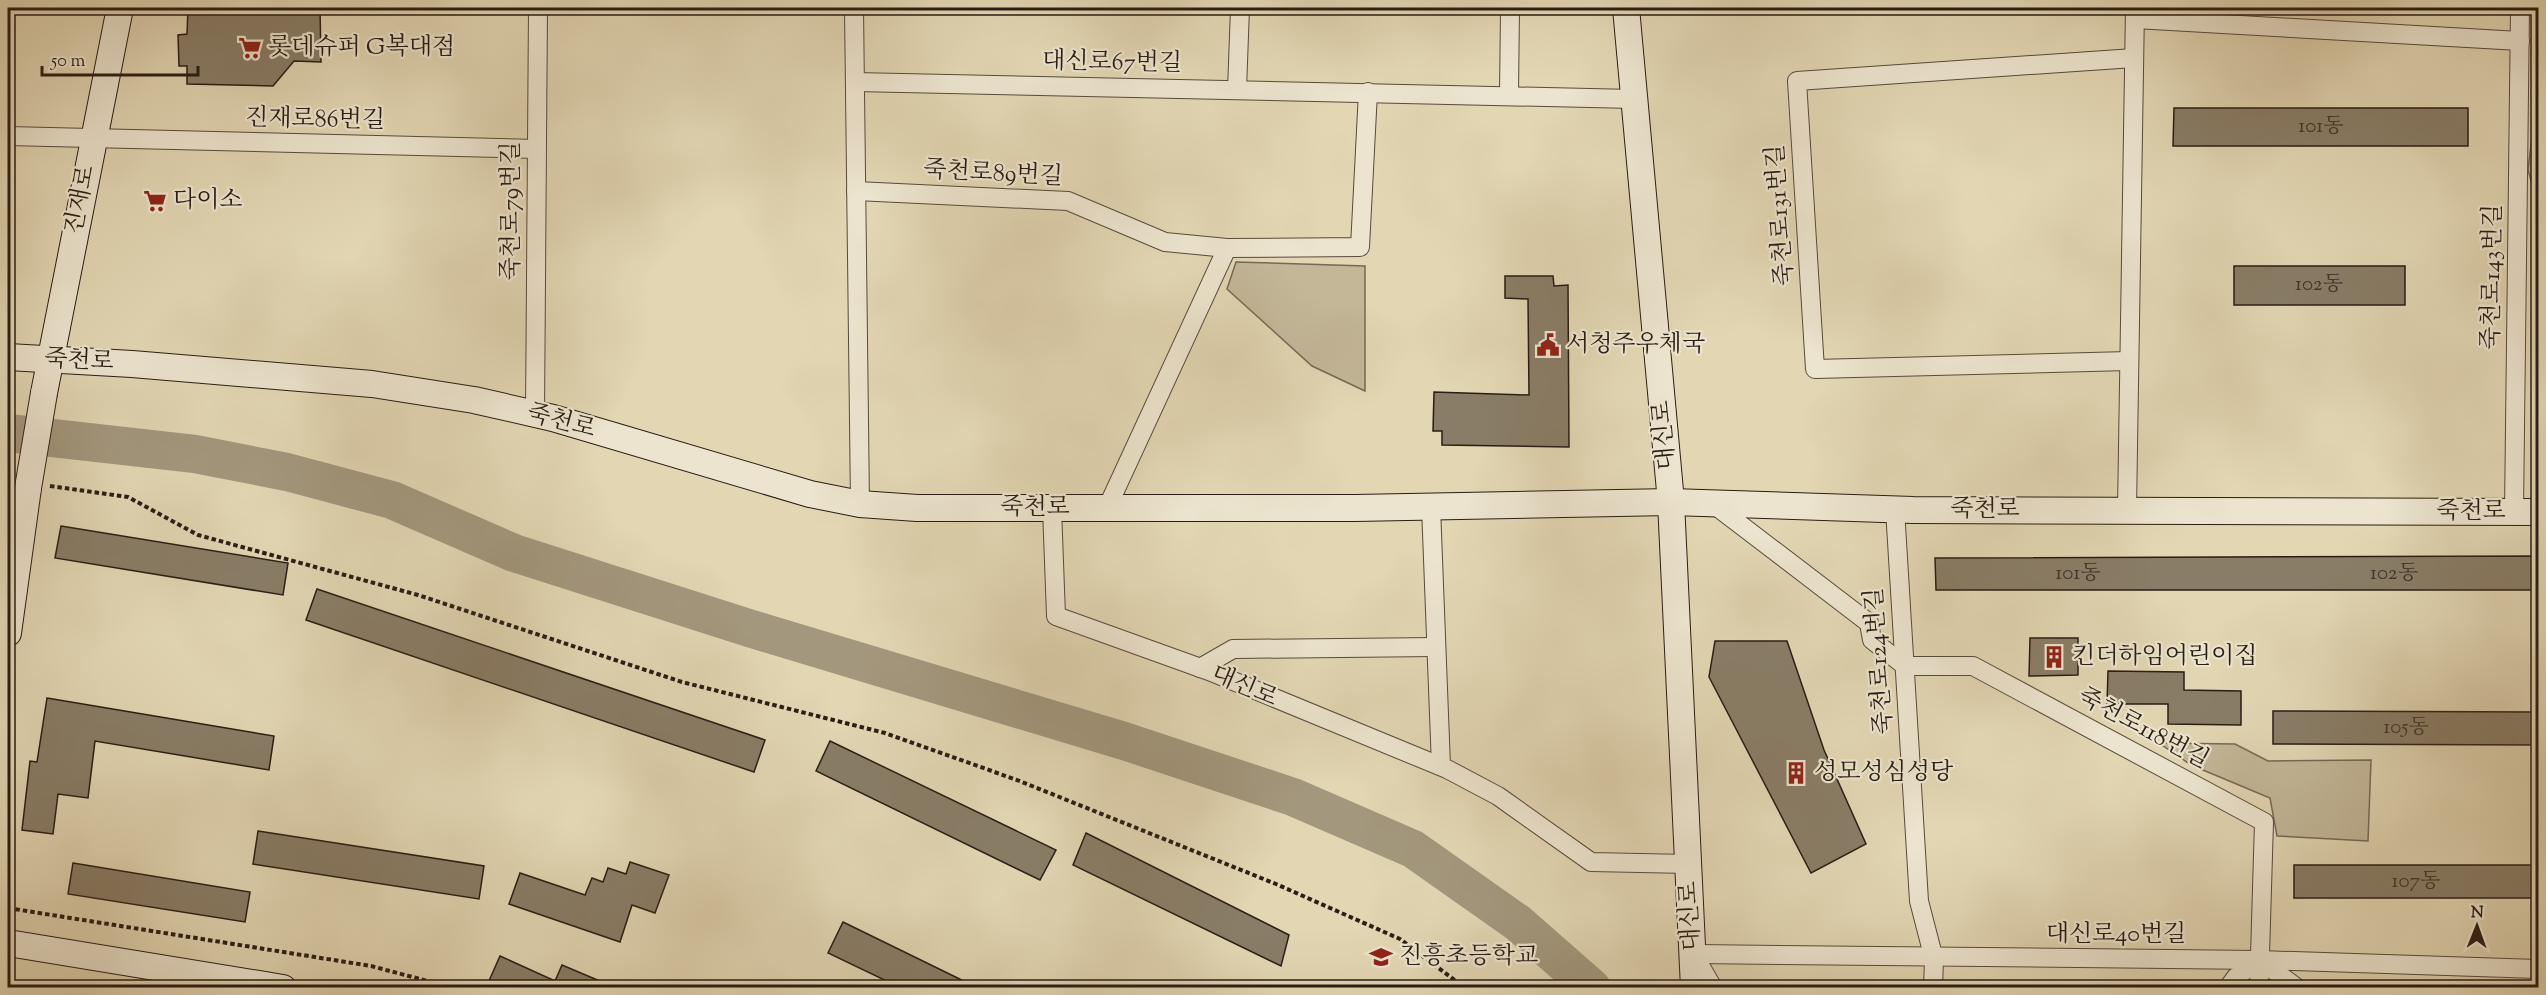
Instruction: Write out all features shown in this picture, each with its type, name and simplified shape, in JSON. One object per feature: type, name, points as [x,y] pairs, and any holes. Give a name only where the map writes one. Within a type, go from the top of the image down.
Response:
[{"type":"street","name":"진재로","points":[[34,486],[44,393],[120,8]]},
{"type":"street","name":"죽천로79번길","points":[[535,414],[538,8]]},
{"type":"street","points":[[854,8],[861,504]]},
{"type":"street","points":[[1238,90],[1240,8]]},
{"type":"street","points":[[1509,95],[1510,8]]},
{"type":"street","name":"대신로","points":[[1626,8],[1671,502],[1694,970]]},
{"type":"street","name":"죽천로143번길","points":[[2520,8],[2526,512]]},
{"type":"street","points":[[2127,510],[2135,14],[2520,41]]},
{"type":"street","name":"죽천로131번길","points":[[2129,360],[1815,369],[1797,81],[2134,58]]},
{"type":"street","name":"대신로67번길","points":[[855,82],[1634,99]]},
{"type":"street","points":[[1107,508],[1227,248],[1360,248],[1368,92]]},
{"type":"street","name":"진재로86번길","points":[[8,136],[536,149]]},
{"type":"street","name":"죽천로89번길","points":[[856,191],[1068,201],[1166,242],[1227,248]]},
{"type":"street","name":"죽천로","points":[[8,357],[372,384],[474,400],[535,414],[810,494],[861,504],[917,508],[1431,507],[1671,502],[1895,509],[2526,512]]},
{"type":"street","points":[[8,633],[34,486]]},
{"type":"street","points":[[1712,503],[1869,623],[1872,640],[1905,666]]},
{"type":"street","points":[[1431,507],[1441,766]]},
{"type":"street","name":"대신로","points":[[1052,508],[1056,616],[1200,668],[1441,766],[1498,796],[1591,862],[1689,864]]},
{"type":"street","name":"죽천로124번길","points":[[1895,509],[1919,901],[1934,958],[1934,987]]},
{"type":"street","points":[[1200,668],[1233,649],[1436,646]]},
{"type":"street","name":"죽천로118번길","points":[[1905,666],[1973,666],[2264,822],[2259,987]]},
{"type":"street","points":[[8,943],[283,987]]},
{"type":"street","name":"대신로40번길","points":[[1694,970],[1934,958],[2260,960],[2538,969]]},
{"type":"street","points":[[2228,987],[2236,977],[2260,960],[2297,987]]},
{"type":"street","points":[[1694,970],[1713,987]]},
{"type":"path","points":[[34,486],[128,497],[198,535],[418,595],[682,682],[896,737],[1017,780],[1276,884],[1400,939],[1465,987]]},
{"type":"path","points":[[8,908],[371,966],[454,987]]},
{"type":"shaded area","points":[[2538,87],[2538,190],[2533,188],[2528,170]]},
{"type":"shaded area","points":[[1236,262],[1365,266],[1365,391],[1312,366],[1227,289]]},
{"type":"shaded area","points":[[2159,743],[2235,744],[2268,761],[2371,760],[2368,841],[2277,836],[2270,798],[2191,765]]},
{"type":"building","name":"롯데슈퍼 G복대점","points":[[188,8],[320,8],[321,62],[294,61],[273,86],[187,84],[187,66],[179,66],[178,35],[187,34]]},
{"type":"building","points":[[2174,108],[2468,108],[2468,146],[2173,146]]},
{"type":"building","points":[[2234,266],[2405,266],[2405,305],[2234,305]]},
{"type":"building","name":"서청주우체국","points":[[1505,276],[1553,276],[1554,286],[1568,285],[1569,447],[1442,445],[1442,431],[1433,431],[1434,392],[1529,395],[1528,299],[1505,298]]},
{"type":"building","points":[[61,526],[288,563],[283,595],[55,558]]},
{"type":"building","points":[[2538,556],[2538,590],[1936,590],[1935,558]]},
{"type":"building","points":[[317,589],[765,740],[754,772],[306,620]]},
{"type":"building","name":"킨더하임어린이집","points":[[2030,638],[2078,638],[2078,675],[2029,676]]},
{"type":"building","name":"성모성심성당","points":[[1715,641],[1787,641],[1824,750],[1866,844],[1811,873],[1709,677]]},
{"type":"building","points":[[2108,671],[2184,672],[2184,690],[2241,691],[2241,725],[2168,724],[2168,704],[2107,704]]},
{"type":"building","points":[[47,698],[274,736],[269,770],[95,741],[88,798],[58,794],[53,834],[22,830],[30,761],[37,762]]},
{"type":"building","points":[[2273,711],[2538,712],[2538,745],[2273,744]]},
{"type":"building","points":[[830,741],[1056,850],[1040,880],[816,771]]},
{"type":"building","points":[[258,831],[484,866],[479,899],[253,864]]},
{"type":"building","points":[[1086,833],[1289,935],[1281,966],[1073,865]]},
{"type":"building","points":[[630,862],[669,875],[655,913],[632,905],[620,942],[509,904],[520,873],[585,895],[592,878],[603,882],[608,868],[626,874]]},
{"type":"building","points":[[73,863],[250,892],[245,922],[68,894]]},
{"type":"building","points":[[2294,865],[2538,865],[2538,898],[2294,898]]},
{"type":"building","points":[[843,922],[976,987],[899,987],[828,953]]},
{"type":"building","points":[[500,956],[555,981],[562,965],[614,987],[498,987],[488,983]]},
{"type":"waterway","points":[[8,433],[195,454],[287,472],[392,500],[514,553],[752,629],[1124,741],[1293,797],[1413,849],[1518,923],[1592,988]]},
{"type":"place","name":"롯데슈퍼 G복대점","points":[[250,48]]},
{"type":"place","name":"다이소","points":[[155,201]]},
{"type":"place","name":"서청주우체국","points":[[1548,345]]},
{"type":"place","name":"킨더하임어린이집","points":[[2054,657]]},
{"type":"place","name":"성모성심성당","points":[[1796,773]]},
{"type":"place","name":"진흥초등학교","points":[[1381,957]]}]
